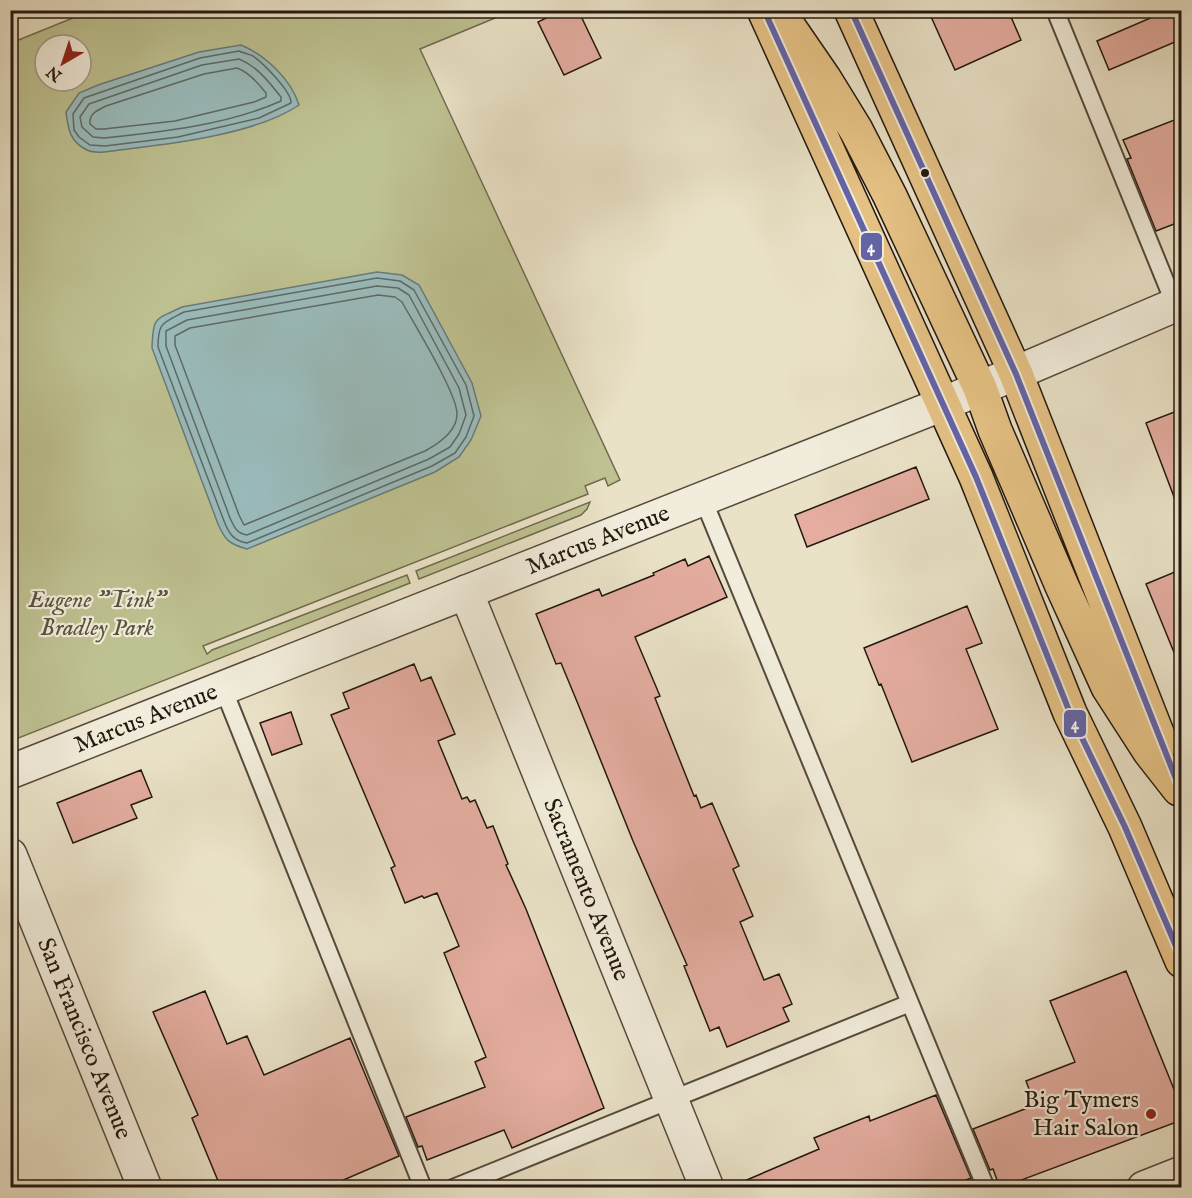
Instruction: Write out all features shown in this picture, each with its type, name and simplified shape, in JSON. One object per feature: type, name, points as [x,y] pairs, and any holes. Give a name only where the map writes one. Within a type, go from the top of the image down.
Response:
[{"type":"main road","points":[[764,10],[976,477],[1070,712],[1125,827],[1182,961]]},
{"type":"main road","points":[[771,10],[791,30],[856,130],[890,196],[980,388],[995,430],[1108,687],[1150,752],[1180,792]]},
{"type":"main road","points":[[851,10],[1016,374],[1180,792]]},
{"type":"main road","points":[[1125,827],[1171,876],[1182,901]]},
{"type":"street","name":"Marcus Avenue","points":[[10,772],[943,404],[1178,303]]},
{"type":"street","name":"Sacramento Avenue","points":[[466,592],[707,1188]]},
{"type":"street","name":"San Francisco Avenue","points":[[10,855],[145,1188]]},
{"type":"street","points":[[1144,1188],[1182,1173]]},
{"type":"lane","points":[[1055,10],[1178,303]]},
{"type":"lane","points":[[702,499],[986,1188]]},
{"type":"lane","points":[[223,688],[423,1188]]},
{"type":"lane","points":[[453,1188],[910,1003]]},
{"type":"green space","name":"Eugene \"Tink\" Bradley Park","points":[[90,11],[512,11],[420,49],[620,480],[608,486],[605,478],[585,486],[588,494],[203,646],[207,654],[212,650],[407,575],[410,583],[11,741],[11,43],[33,34],[33,93],[93,93],[93,33],[36,33]]},
{"type":"green space","points":[[590,502],[581,515],[419,579],[416,571]]},
{"type":"water","points":[[241,45],[250,49],[283,77],[299,105],[282,115],[240,130],[148,147],[96,152],[81,147],[73,139],[66,112],[79,93],[93,93],[93,87],[98,85],[199,52]]},
{"type":"water","points":[[377,272],[402,275],[419,285],[472,383],[481,416],[471,440],[459,457],[435,472],[247,549],[232,543],[223,534],[218,524],[152,348],[153,330],[157,320],[182,307]]},
{"type":"building","points":[[562,10],[578,10],[601,58],[564,75],[538,22]]},
{"type":"building","points":[[928,10],[1008,10],[1021,40],[955,70]]},
{"type":"building","points":[[1169,10],[1182,10],[1182,39],[1109,70],[1097,41]]},
{"type":"building","points":[[1182,117],[1182,221],[1156,231],[1127,159],[1131,158],[1123,140]]},
{"type":"building","points":[[1182,409],[1182,509],[1179,510],[1146,423]]},
{"type":"building","points":[[916,467],[929,499],[807,547],[795,515]]},
{"type":"building","points":[[709,556],[727,597],[635,637],[660,696],[655,698],[694,796],[696,795],[701,808],[712,803],[739,866],[733,869],[753,916],[740,922],[764,980],[779,974],[792,1004],[783,1008],[789,1021],[727,1047],[719,1027],[710,1031],[684,966],[687,965],[633,841],[561,663],[556,664],[536,614],[599,589],[602,596],[654,575],[653,573],[685,559],[688,566]]},
{"type":"building","points":[[1182,569],[1182,667],[1180,667],[1146,584]]},
{"type":"building","points":[[967,606],[982,643],[966,649],[998,729],[912,762],[864,648]]},
{"type":"building","points":[[414,664],[421,681],[431,677],[455,734],[438,741],[462,799],[467,797],[470,802],[475,800],[487,828],[493,826],[508,864],[506,865],[526,909],[604,1108],[512,1148],[504,1130],[427,1160],[422,1146],[418,1147],[406,1117],[485,1087],[475,1062],[486,1057],[444,953],[459,946],[437,893],[405,903],[391,868],[395,866],[331,715],[349,708],[343,693]]},
{"type":"building","points":[[291,712],[302,744],[272,755],[260,723]]},
{"type":"building","points":[[141,770],[152,797],[131,805],[137,818],[73,843],[57,803]]},
{"type":"building","points":[[1126,971],[1182,1109],[1182,1120],[1000,1188],[973,1129],[1035,1105],[1026,1081],[1075,1062],[1050,1001]]},
{"type":"building","points":[[205,991],[227,1044],[247,1036],[264,1075],[350,1038],[399,1156],[325,1188],[221,1188],[192,1118],[198,1115],[153,1012]]},
{"type":"building","points":[[936,1095],[971,1178],[947,1188],[728,1188],[819,1149],[814,1138],[869,1116],[870,1121]]},
{"type":"transit line","name":"4","points":[[764,10],[976,477],[1070,713],[1125,827],[1182,960]]},
{"type":"transit line","name":"4","points":[[851,10],[1016,374],[1182,794]]},
{"type":"place","name":"Big Tymers Hair Salon","points":[[1151,1114]]}]
